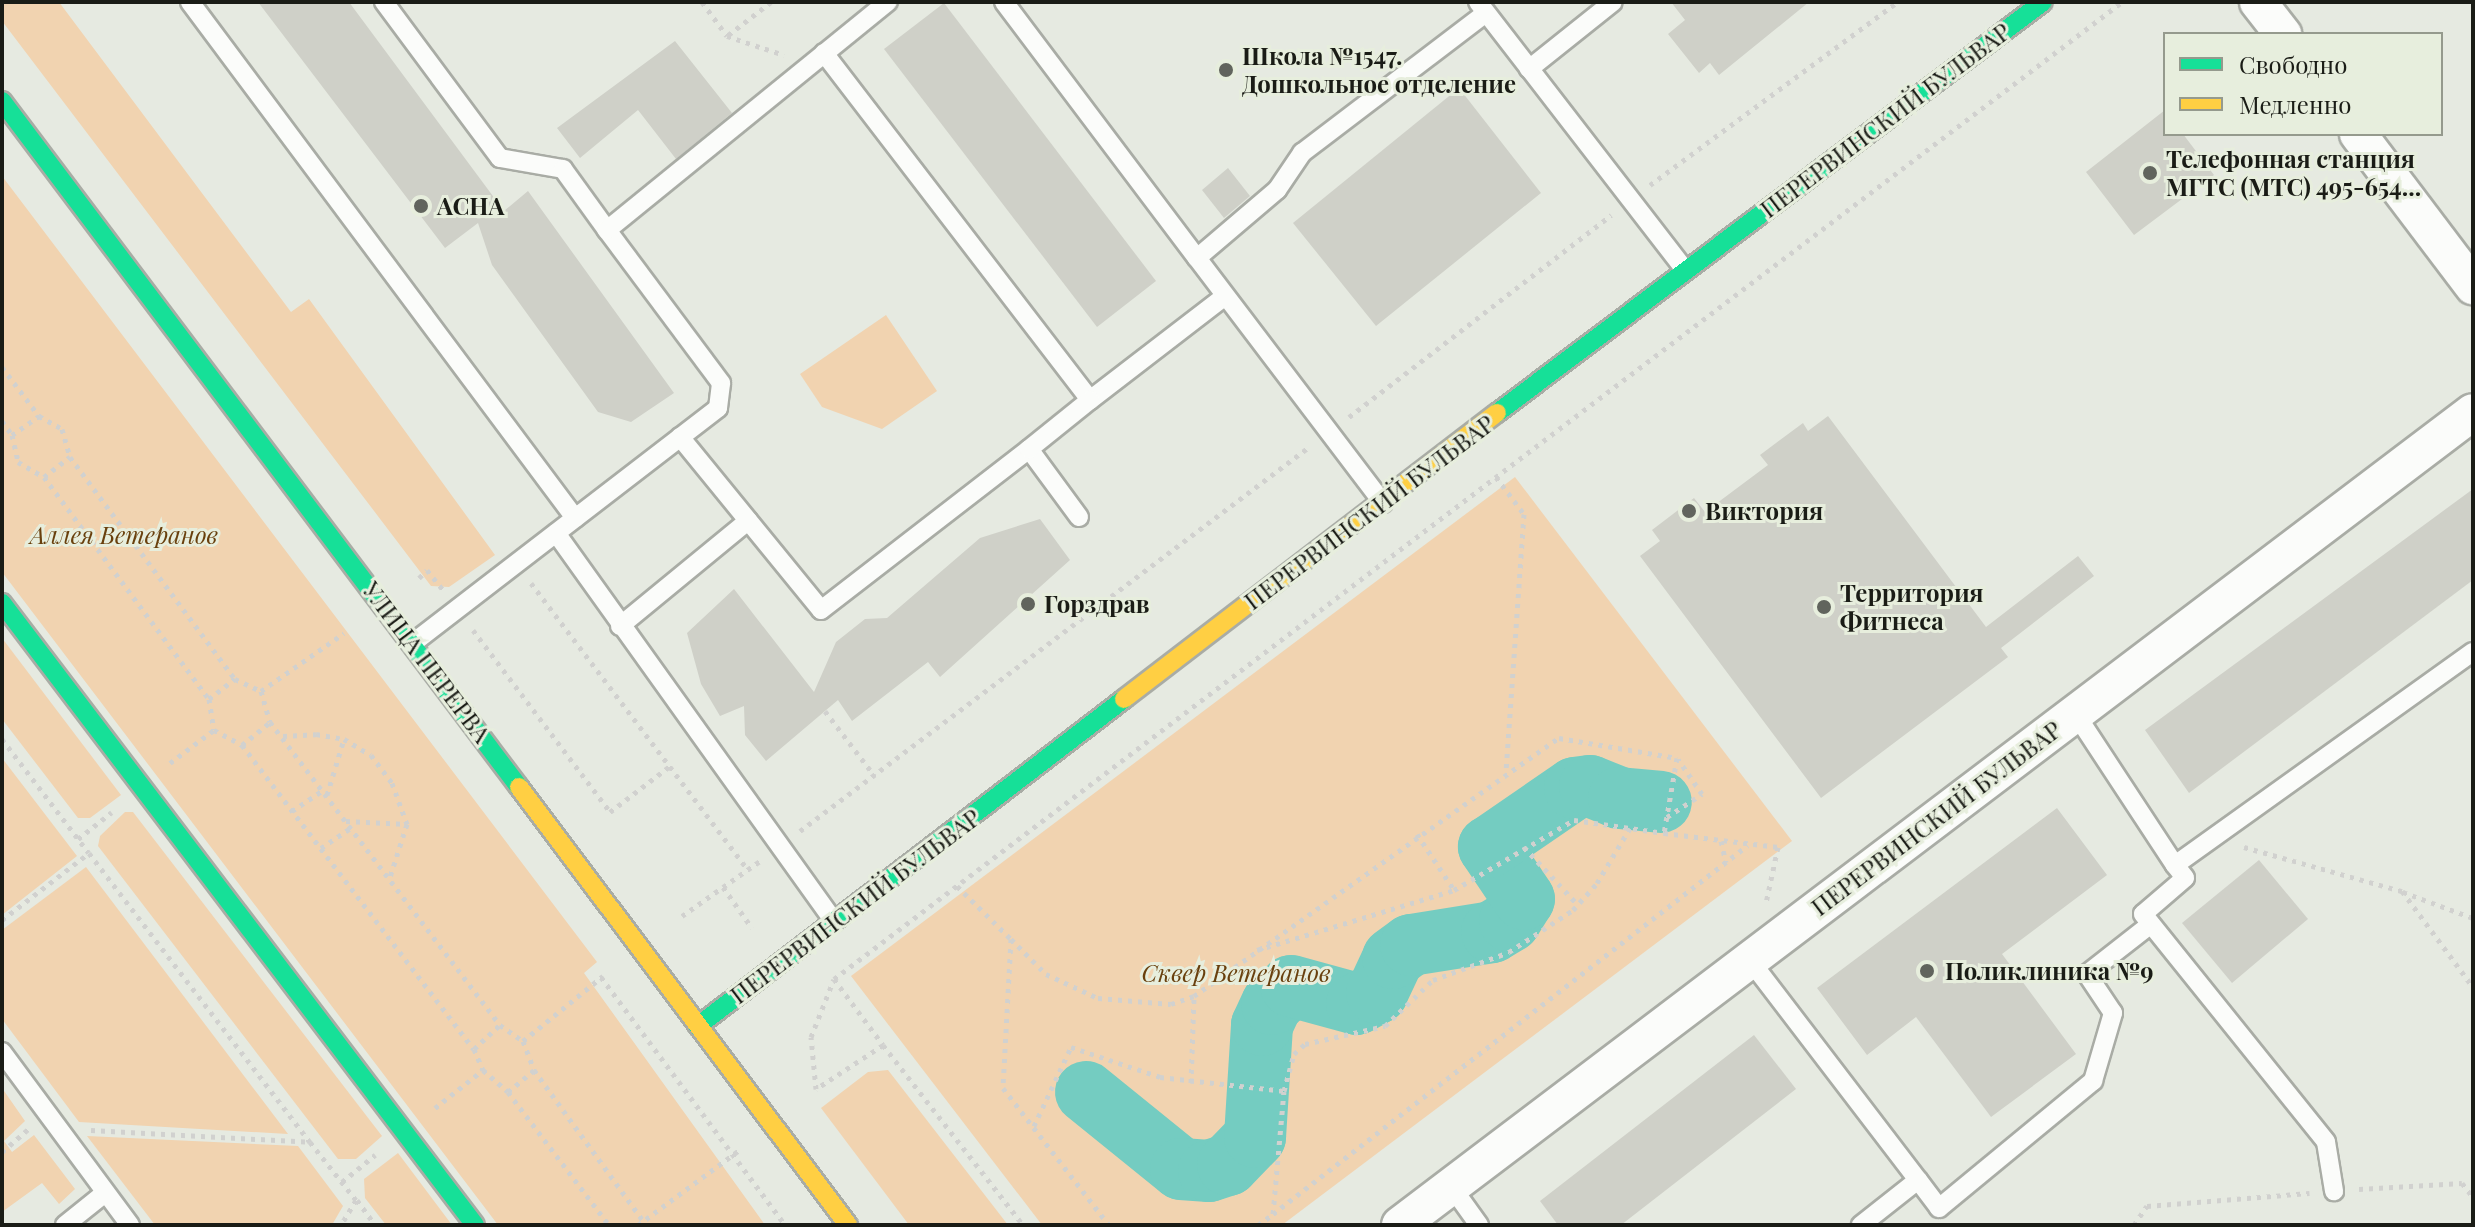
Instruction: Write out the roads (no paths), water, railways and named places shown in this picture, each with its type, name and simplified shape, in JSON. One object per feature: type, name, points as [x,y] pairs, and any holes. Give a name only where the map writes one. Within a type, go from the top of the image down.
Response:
[{"type":"street","name":"ПЕРЕРВИНСКИЙ БУЛЬВАР","points":[[698,1026],[1684,269],[2043,2]]},
{"type":"street","points":[[2258,2],[2281,32]]},
{"type":"street","name":"УЛИЦА ПЕРЕРВА","points":[[2,101],[413,643],[848,1225]]},
{"type":"street","points":[[2360,136],[2473,286]]},
{"type":"street","name":"ПЕРЕРВИНСКИЙ БУЛЬВАР","points":[[1400,1225],[2473,412]]},
{"type":"street","points":[[2,603],[475,1225]]},
{"type":"lane","points":[[190,2],[575,518]]},
{"type":"lane","points":[[384,2],[500,158],[563,169],[721,383],[718,408],[413,643]]},
{"type":"lane","points":[[607,230],[888,2]]},
{"type":"lane","points":[[1004,2],[1383,503]]},
{"type":"lane","points":[[1529,69],[1613,2]]},
{"type":"lane","points":[[1197,258],[1277,190],[1302,153],[1482,7],[1684,269]]},
{"type":"lane","points":[[818,59],[1090,400]]},
{"type":"lane","points":[[680,437],[821,610],[1225,296]]},
{"type":"lane","points":[[1029,449],[1079,517]]},
{"type":"lane","points":[[620,626],[748,521]]},
{"type":"lane","points":[[556,533],[834,922]]},
{"type":"lane","points":[[2175,865],[2216,839],[2473,652]]},
{"type":"lane","points":[[2075,713],[2185,878],[2143,914],[2326,1142],[2334,1191]]},
{"type":"lane","points":[[1752,956],[1939,1208],[2093,1081],[2113,1013],[2087,974],[2151,924]]},
{"type":"lane","points":[[2,1052],[130,1225]]},
{"type":"lane","points":[[1861,1225],[1918,1180]]},
{"type":"lane","points":[[1451,1186],[1479,1225]]},
{"type":"lane","points":[[65,1225],[105,1193]]},
{"type":"waterway","points":[[1086,1092],[1181,1169],[1209,1171],[1228,1165],[1255,1137],[1262,1025],[1272,1004],[1291,986],[1357,1004],[1377,993],[1393,958],[1411,945],[1492,932],[1510,921],[1524,899],[1489,847],[1575,788],[1590,786],[1619,798],[1661,802]]},
{"type":"place","name":"Школа №1547. Дошкольное отделение","points":[[1226,70]]},
{"type":"place","name":"Телефонная станция МГТС (МТС) 495-654...","points":[[2150,173]]},
{"type":"place","name":"АСНА","points":[[421,206]]},
{"type":"place","name":"Виктория","points":[[1689,511]]},
{"type":"place","name":"Горздрав","points":[[1028,604]]},
{"type":"place","name":"Территория Фитнеса","points":[[1824,607]]},
{"type":"place","name":"Поликлиника №9","points":[[1927,971]]},
{"type":"park label","name":"Аллея Ветеранов","points":[[124,535]]},
{"type":"park label","name":"Сквер Ветеранов","points":[[1236,973]]}]
